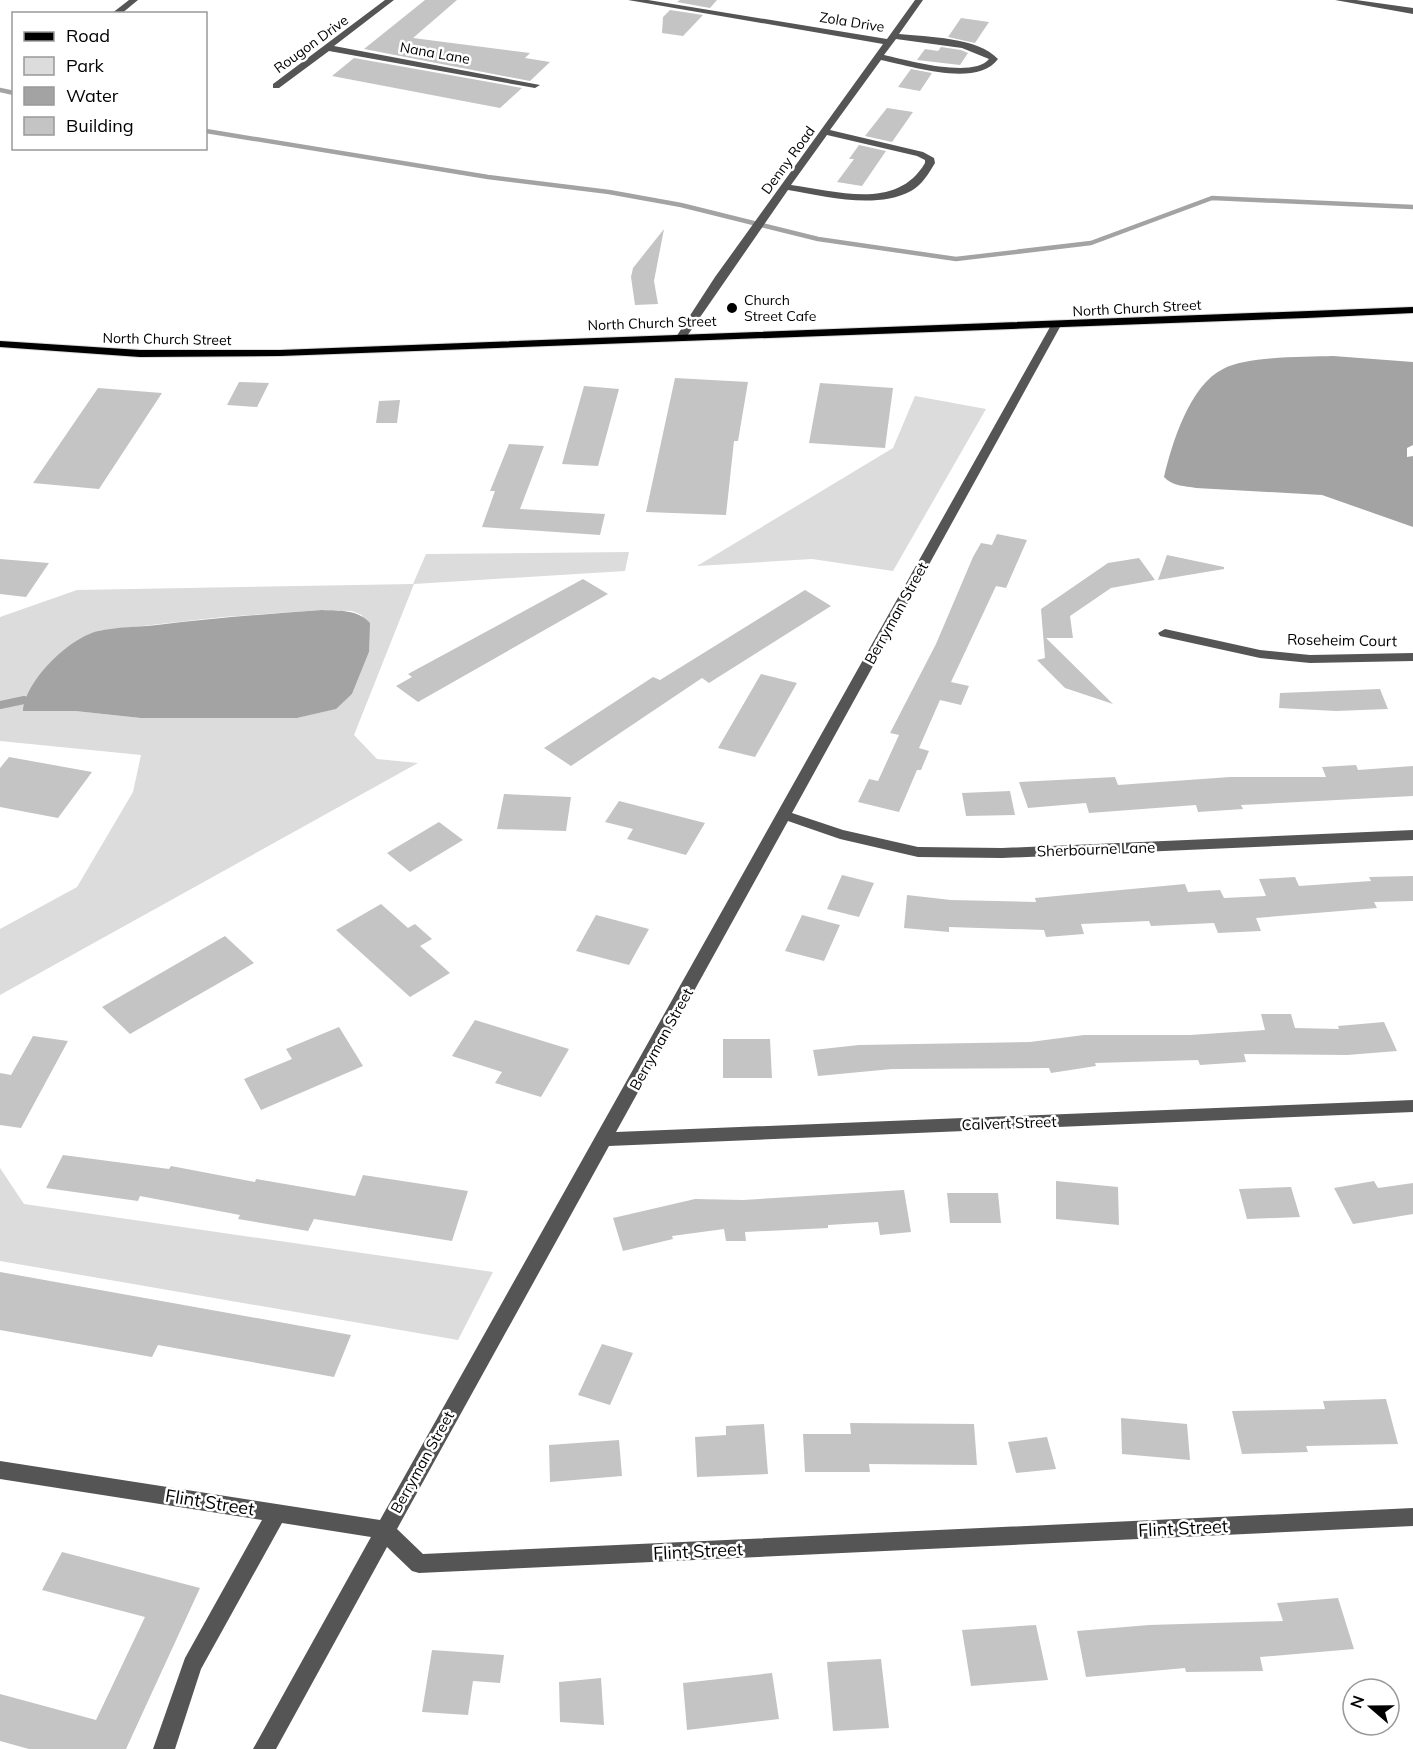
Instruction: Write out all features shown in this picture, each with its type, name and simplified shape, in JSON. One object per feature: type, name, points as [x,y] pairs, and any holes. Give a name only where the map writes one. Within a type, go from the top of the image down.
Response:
[{"type":"main road","name":"North Church Street","points":[[0,344],[78,351],[243,355],[681,337],[1055,327],[1413,310]]},
{"type":"street","points":[[118,12],[134,0]]},
{"type":"street","name":"Rougon Drive","points":[[276,86],[390,0]]},
{"type":"street","name":"Zola Drive","points":[[632,0],[983,51],[992,55],[993,64],[986,69],[967,72],[879,57]]},
{"type":"street","name":"Denny Road","points":[[681,337],[719,279],[919,0]]},
{"type":"street","points":[[1339,0],[1413,11]]},
{"type":"street","name":"Nana Lane","points":[[329,48],[535,85]]},
{"type":"street","points":[[785,187],[864,196],[891,195],[909,188],[930,163],[929,158],[920,154],[825,132]]},
{"type":"street","name":"Berryman Street","points":[[264,1749],[1055,327]]},
{"type":"street","name":"Roseheim Court","points":[[1165,633],[1260,654],[1310,660],[1413,657]]},
{"type":"street","name":"Sherbourne Lane","points":[[784,815],[840,834],[918,852],[1002,853],[1413,835]]},
{"type":"street","name":"Calvert Street","points":[[605,1139],[1413,1106]]},
{"type":"street","name":"Flint Street","points":[[0,1470],[384,1530],[419,1564],[1413,1517]]},
{"type":"street","points":[[164,1749],[192,1665],[277,1513]]},
{"type":"green space","points":[[915,396],[986,409],[893,571],[812,559],[697,566],[893,448]]},
{"type":"green space","points":[[629,552],[625,571],[414,584],[354,735],[377,759],[418,763],[0,995],[0,929],[77,887],[133,792],[141,755],[0,741],[0,617],[77,590],[413,584],[426,554]],"holes":[[[322,610],[352,611],[362,615],[369,652],[352,694],[335,709],[297,718],[141,718],[75,711],[24,711],[97,631],[223,617]]]},
{"type":"green space","points":[[0,1168],[24,1204],[493,1272],[458,1340],[0,1261]]},
{"type":"water","points":[[1333,356],[1413,362],[1413,445],[1407,448],[1407,457],[1413,456],[1413,527],[1322,495],[1196,488],[1175,484],[1164,477],[1184,416],[1201,388],[1211,377],[1223,369],[1246,362],[1277,358]]},
{"type":"water","points":[[322,610],[354,613],[370,623],[369,652],[352,694],[336,709],[297,718],[141,718],[75,711],[23,711],[31,687],[50,662],[74,642],[98,631]]},
{"type":"building","points":[[425,0],[457,0],[413,38],[530,53],[525,58],[550,62],[530,81],[364,49]]},
{"type":"building","points":[[680,0],[717,0],[710,8],[677,2]]},
{"type":"building","points":[[670,10],[703,15],[683,36],[662,33],[663,17]]},
{"type":"building","points":[[961,18],[989,22],[975,43],[948,37]]},
{"type":"building","points":[[941,47],[968,53],[960,65],[917,60],[925,49],[938,51]]},
{"type":"building","points":[[354,58],[522,88],[500,108],[332,76]]},
{"type":"building","points":[[911,69],[932,73],[920,91],[898,87]]},
{"type":"building","points":[[887,108],[913,112],[892,142],[865,136]]},
{"type":"building","points":[[859,145],[886,151],[862,186],[837,182],[854,159],[849,159]]},
{"type":"building","points":[[664,229],[654,281],[658,304],[635,305],[631,277],[633,268]]},
{"type":"building","points":[[675,378],[748,382],[738,441],[734,441],[726,515],[646,512]]},
{"type":"building","points":[[239,382],[269,383],[257,407],[227,405]]},
{"type":"building","points":[[820,383],[893,388],[885,448],[809,443]]},
{"type":"building","points":[[584,386],[619,389],[598,466],[562,464]]},
{"type":"building","points":[[98,388],[162,393],[99,489],[33,483]]},
{"type":"building","points":[[400,400],[397,423],[376,423],[379,401]]},
{"type":"building","points":[[509,444],[544,446],[520,509],[605,514],[600,535],[482,527],[495,491],[490,491]]},
{"type":"building","points":[[997,534],[1027,540],[1006,588],[996,586],[951,682],[969,686],[961,705],[940,700],[919,748],[929,751],[921,770],[917,770],[899,812],[858,802],[869,779],[878,781],[899,735],[890,733],[936,644],[973,557],[981,543],[992,545]]},
{"type":"building","points":[[1167,555],[1224,567],[1224,569],[1158,580]]},
{"type":"building","points":[[1139,558],[1155,580],[1111,588],[1070,616],[1073,638],[1046,638],[1113,704],[1065,688],[1037,660],[1045,658],[1041,609],[1108,563]]},
{"type":"building","points":[[0,559],[49,563],[26,597],[0,594]]},
{"type":"building","points":[[583,579],[608,594],[418,702],[396,686],[412,677],[408,674]]},
{"type":"building","points":[[805,590],[831,606],[709,683],[702,678],[571,766],[544,748],[653,677],[660,680]]},
{"type":"building","points":[[761,674],[797,683],[755,757],[718,748]]},
{"type":"building","points":[[1380,689],[1388,709],[1336,711],[1279,708],[1280,693]]},
{"type":"building","points":[[9,757],[92,772],[58,818],[0,807],[0,768]]},
{"type":"building","points":[[1356,765],[1358,770],[1413,766],[1413,796],[1241,805],[1243,809],[1198,812],[1196,805],[1089,813],[1086,803],[1028,808],[1019,782],[1115,777],[1118,785],[1230,777],[1326,777],[1322,767]]},
{"type":"building","points":[[1010,791],[1015,815],[966,816],[962,793]]},
{"type":"building","points":[[504,794],[571,797],[566,831],[497,829]]},
{"type":"building","points":[[619,801],[705,823],[686,855],[627,839],[633,829],[605,822]]},
{"type":"building","points":[[439,822],[463,840],[410,872],[387,853]]},
{"type":"building","points":[[842,875],[874,883],[859,917],[827,909]]},
{"type":"building","points":[[1413,876],[1413,901],[1374,902],[1377,908],[1256,918],[1261,931],[1218,933],[1214,923],[1151,926],[1149,921],[1081,924],[1084,934],[1046,937],[1044,930],[949,927],[949,932],[904,928],[907,895],[951,900],[1036,902],[1035,898],[1185,884],[1188,892],[1220,890],[1224,898],[1266,896],[1259,879],[1295,877],[1299,886],[1371,881],[1369,877]]},
{"type":"building","points":[[381,904],[408,928],[415,924],[432,939],[420,946],[450,973],[410,997],[336,930]]},
{"type":"building","points":[[596,915],[649,929],[629,965],[576,951]]},
{"type":"building","points":[[802,915],[840,925],[824,961],[785,951]]},
{"type":"building","points":[[225,936],[254,963],[130,1034],[102,1007]]},
{"type":"building","points":[[1261,1014],[1291,1014],[1295,1028],[1339,1029],[1338,1026],[1384,1022],[1397,1051],[1347,1055],[1244,1054],[1246,1062],[1200,1065],[1198,1060],[1095,1063],[1096,1066],[1051,1073],[1049,1068],[892,1069],[818,1076],[813,1050],[859,1045],[1030,1042],[1084,1035],[1190,1035],[1265,1030]]},
{"type":"building","points":[[475,1020],[569,1049],[541,1097],[495,1083],[502,1072],[452,1056]]},
{"type":"building","points":[[339,1027],[363,1066],[261,1110],[244,1079],[292,1059],[286,1049]]},
{"type":"building","points":[[33,1036],[68,1041],[21,1128],[0,1125],[0,1073],[11,1075]]},
{"type":"building","points":[[723,1039],[770,1039],[772,1078],[723,1078]]},
{"type":"building","points":[[63,1155],[169,1169],[171,1166],[255,1182],[256,1179],[355,1196],[363,1175],[468,1191],[452,1241],[314,1219],[308,1231],[238,1219],[240,1215],[140,1196],[138,1201],[46,1188]]},
{"type":"building","points":[[1056,1181],[1118,1187],[1119,1225],[1056,1219]]},
{"type":"building","points":[[1374,1181],[1378,1188],[1413,1183],[1413,1214],[1353,1224],[1334,1188]]},
{"type":"building","points":[[1291,1187],[1300,1217],[1247,1219],[1239,1189]]},
{"type":"building","points":[[904,1190],[911,1232],[880,1235],[878,1222],[828,1225],[828,1228],[745,1232],[746,1241],[726,1241],[724,1229],[672,1236],[673,1239],[623,1251],[613,1218],[695,1199],[743,1200]]},
{"type":"building","points":[[947,1193],[998,1193],[1001,1223],[950,1223]]},
{"type":"building","points":[[0,1272],[351,1335],[334,1377],[158,1345],[152,1357],[0,1330]]},
{"type":"building","points":[[602,1344],[633,1353],[610,1405],[578,1395]]},
{"type":"building","points":[[1386,1399],[1398,1444],[1306,1446],[1308,1452],[1242,1454],[1232,1411],[1325,1409],[1323,1401]]},
{"type":"building","points":[[1121,1418],[1187,1424],[1190,1460],[1122,1454]]},
{"type":"building","points":[[850,1423],[974,1424],[977,1465],[869,1464],[870,1472],[805,1472],[803,1434],[851,1434]]},
{"type":"building","points":[[764,1424],[768,1474],[697,1477],[695,1437],[726,1435],[726,1426]]},
{"type":"building","points":[[1047,1437],[1056,1469],[1016,1473],[1008,1442]]},
{"type":"building","points":[[619,1440],[622,1476],[550,1482],[549,1445]]},
{"type":"building","points":[[62,1552],[200,1588],[126,1749],[29,1749],[0,1741],[0,1694],[96,1720],[145,1617],[42,1590]]},
{"type":"building","points":[[1338,1598],[1354,1649],[1260,1657],[1263,1671],[1186,1672],[1185,1668],[1086,1677],[1077,1631],[1149,1625],[1283,1621],[1277,1603]]},
{"type":"building","points":[[1036,1625],[1048,1680],[971,1686],[962,1630]]},
{"type":"building","points":[[432,1650],[504,1655],[500,1683],[473,1681],[468,1715],[422,1712]]},
{"type":"building","points":[[881,1659],[889,1728],[833,1731],[827,1662]]},
{"type":"building","points":[[772,1673],[779,1719],[687,1730],[683,1683]]},
{"type":"building","points":[[601,1678],[604,1725],[560,1722],[559,1682]]},
{"type":"waterway","points":[[0,90],[12,93]]},
{"type":"waterway","points":[[207,131],[488,177],[609,192],[681,205],[818,239],[956,259],[1091,243],[1212,198],[1413,207]]},
{"type":"waterway","points":[[0,705],[24,700]]},
{"type":"place","name":"Church Street Cafe","points":[[732,308]]}]
